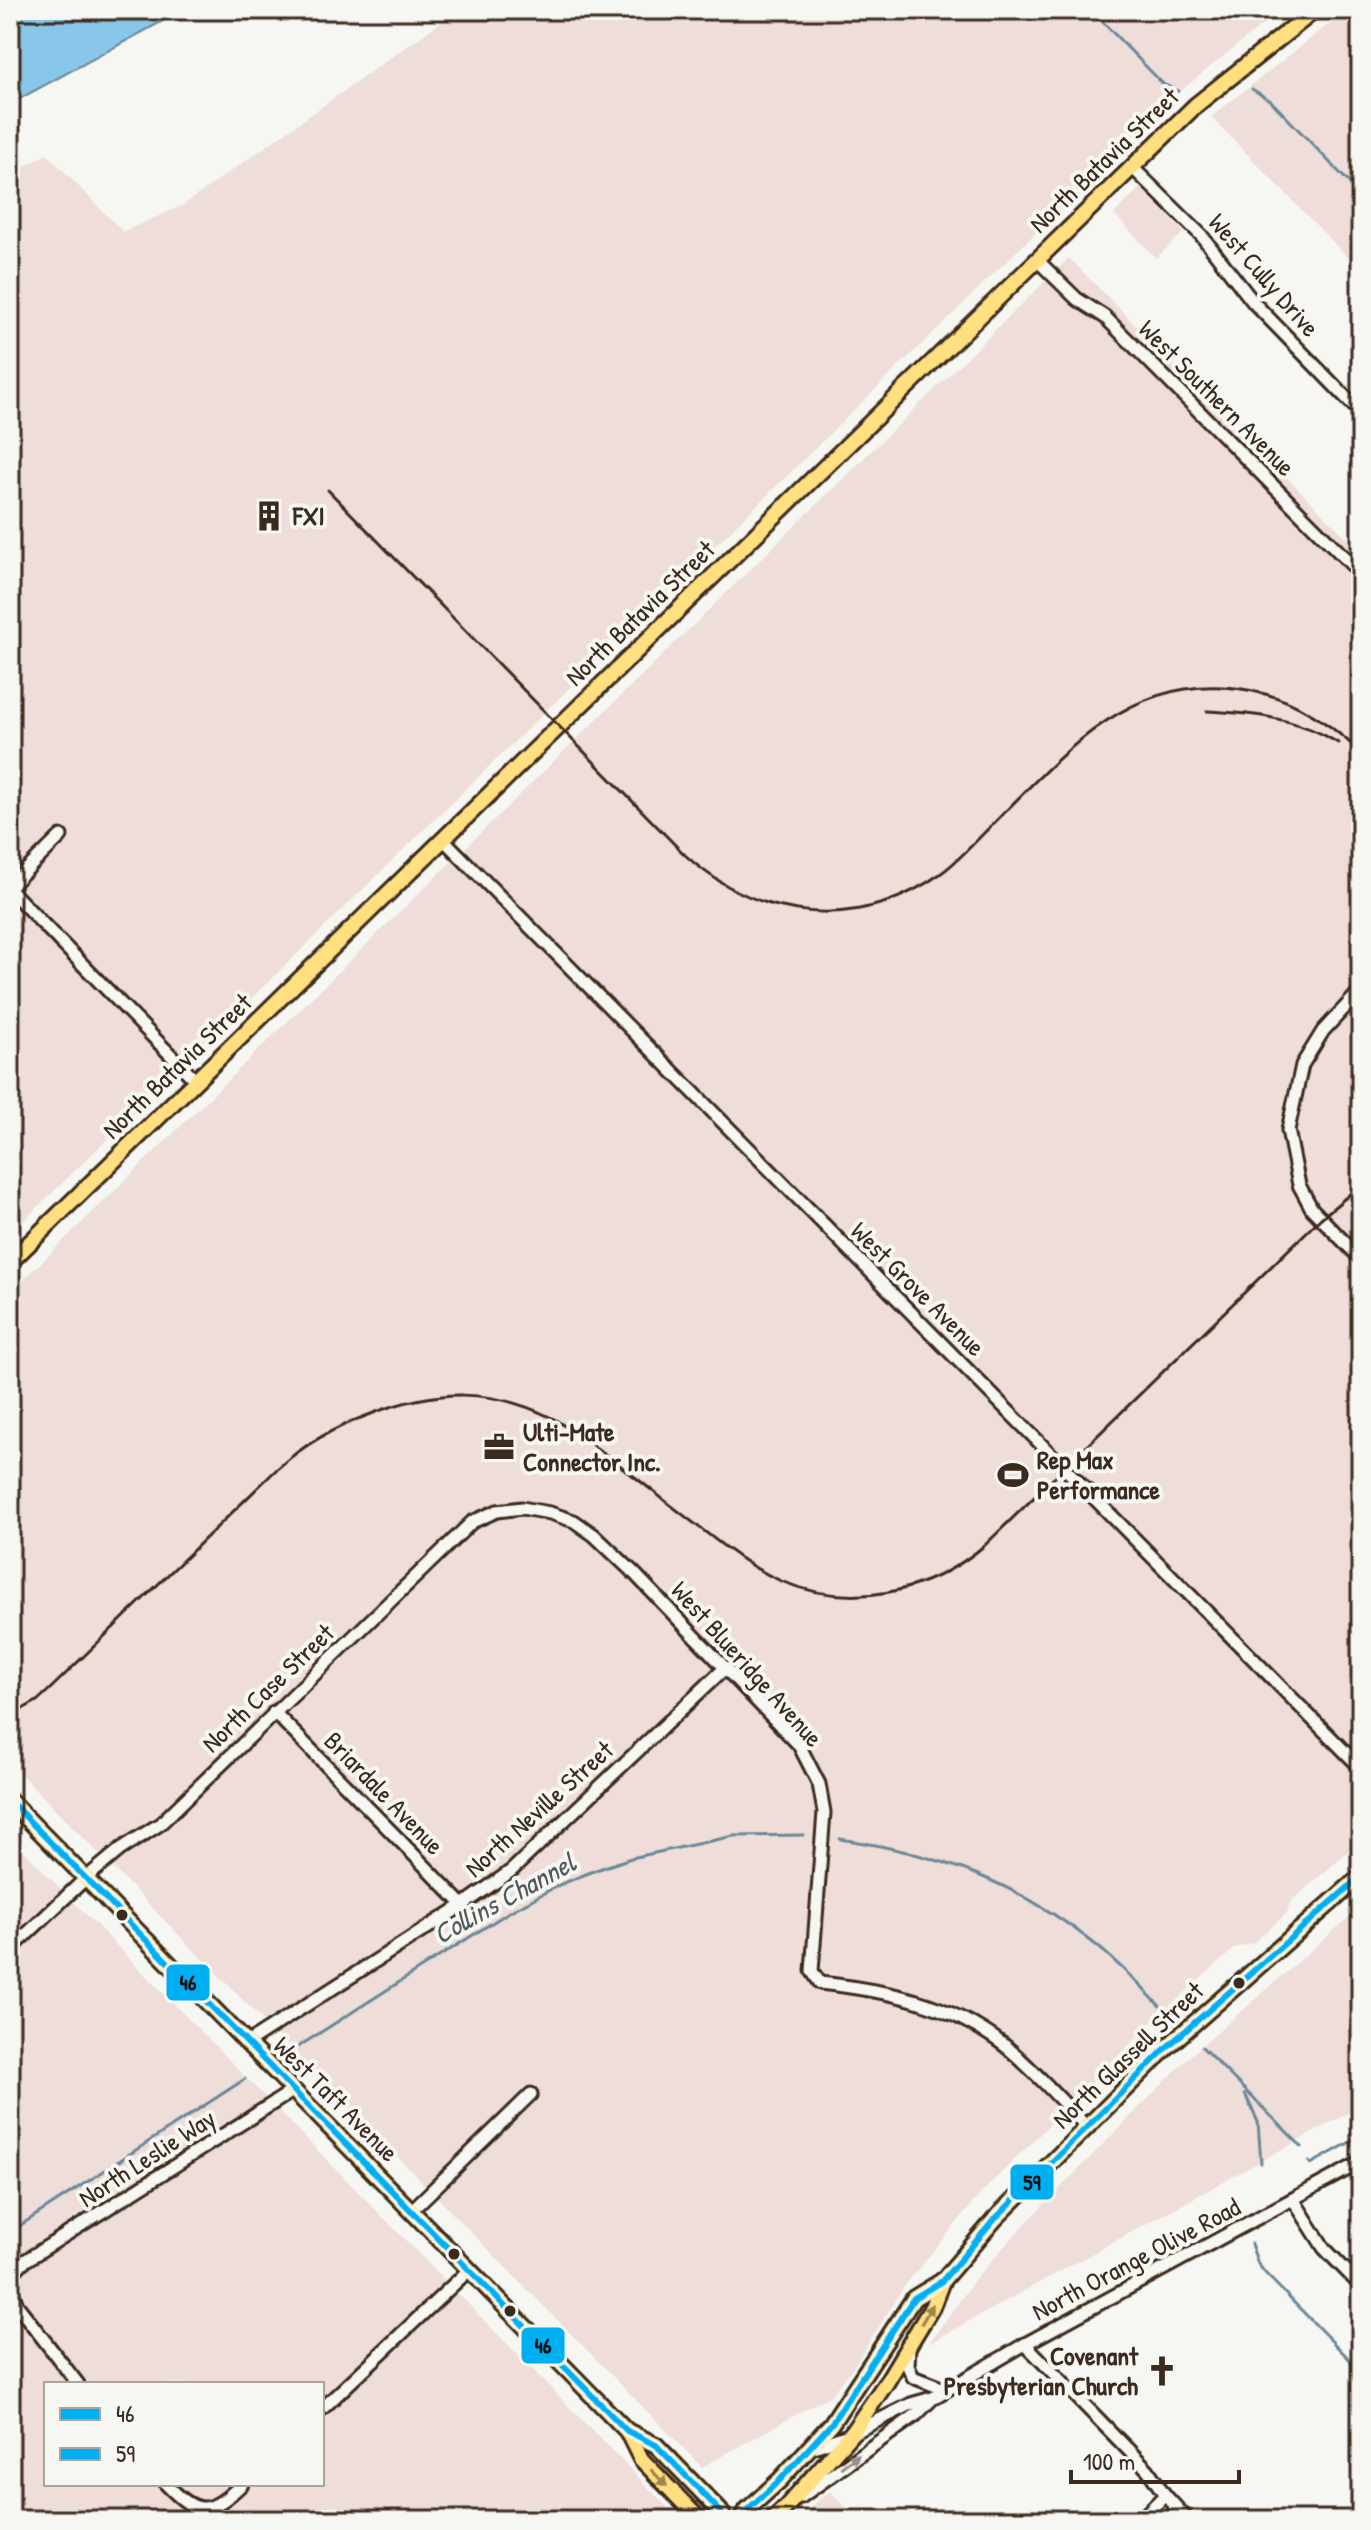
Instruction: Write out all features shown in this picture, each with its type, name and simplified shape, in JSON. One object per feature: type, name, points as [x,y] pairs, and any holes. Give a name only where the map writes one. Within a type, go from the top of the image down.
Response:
[{"type":"main road","name":"North Batavia Street","points":[[10,1262],[1036,259],[1205,97],[1315,10]]},
{"type":"main road","name":"West Taft Avenue","points":[[10,1801],[627,2431],[641,2459],[700,2520]]},
{"type":"main road","name":"North Glassell Street","points":[[742,2520],[747,2510],[811,2448],[845,2405],[914,2298],[942,2281],[995,2219],[1177,2037],[1361,1876]]},
{"type":"main road","name":"North Glassell Street","points":[[772,2520],[851,2434],[932,2307],[942,2281]]},
{"type":"main road","name":"West Taft Avenue","points":[[627,2431],[656,2445],[720,2511],[725,2520]]},
{"type":"street","name":"West Cully Drive","points":[[1132,167],[1201,235],[1254,303],[1361,413]]},
{"type":"street","name":"West Southern Avenue","points":[[1036,259],[1077,299],[1105,317],[1361,574]]},
{"type":"street","points":[[61,836],[10,888],[196,1081]]},
{"type":"street","name":"West Grove Avenue","points":[[444,840],[1361,1768]]},
{"type":"street","points":[[1361,990],[1323,1031],[1302,1065],[1288,1130],[1299,1185],[1312,1209],[1361,1259]]},
{"type":"street","name":"North Case Street","points":[[10,1950],[86,1878],[121,1849],[160,1824],[472,1522],[497,1511],[522,1508],[574,1521]]},
{"type":"street","name":"West Blueridge Avenue","points":[[574,1521],[594,1535],[635,1574],[799,1745],[819,1784],[824,1812],[812,1971],[815,1978],[820,1983],[881,1991],[943,2009],[1002,2044],[1087,2127]]},
{"type":"street","name":"North Neville Street","points":[[247,2043],[511,1871],[725,1668]]},
{"type":"street","name":"Briardale Avenue","points":[[274,1712],[463,1905]]},
{"type":"street","name":"North Leslie Way","points":[[10,2285],[12,2274],[23,2262],[294,2090]]},
{"type":"street","points":[[412,2210],[531,2094]]},
{"type":"street","name":"North Orange Olive Road","points":[[787,2506],[916,2415],[946,2390],[1361,2162]]},
{"type":"street","points":[[1293,2199],[1324,2248],[1361,2286]]},
{"type":"street","points":[[324,2407],[470,2269]]},
{"type":"street","points":[[10,2285],[17,2305],[76,2382]]},
{"type":"street","points":[[1025,2344],[1148,2470],[1188,2520]]},
{"type":"street","points":[[909,2345],[908,2366],[913,2377],[946,2390]]},
{"type":"street","name":"North Orange Olive Road","points":[[811,2448],[851,2434],[911,2404],[933,2398]]},
{"type":"street","points":[[168,2486],[184,2502],[204,2509],[223,2502],[240,2486]]},
{"type":"street","points":[[1140,2520],[1165,2495]]},
{"type":"shaded area","points":[[458,10],[1281,10],[1184,88],[10,1234],[10,174],[47,154],[123,232],[182,206]]},
{"type":"shaded area","points":[[1347,10],[1361,10],[1361,271],[1211,117]]},
{"type":"shaded area","points":[[1140,188],[1184,232],[1156,258],[1114,214]]},
{"type":"shaded area","points":[[1069,258],[1361,552],[1361,1840],[1290,1902],[1287,1913],[1253,1943],[1235,1948],[1151,2023],[983,2191],[906,2284],[831,2395],[702,2467],[10,1763],[10,1293]]},
{"type":"shaded area","points":[[10,1837],[680,2520],[10,2520]]},
{"type":"shaded area","points":[[1361,1907],[1361,2106],[929,2343],[977,2277],[1020,2229],[1187,2059]]},
{"type":"shaded area","points":[[830,2491],[859,2520],[795,2520]]},
{"type":"water","points":[[10,10],[183,10],[10,104]]},
{"type":"waterway","points":[[1091,10],[1163,84],[1178,91]]},
{"type":"waterway","points":[[1252,89],[1271,101],[1361,195]]},
{"type":"waterway","name":"Collins Channel","points":[[293,2050],[509,1912],[559,1885],[631,1858],[734,1836],[803,1835]]},
{"type":"waterway","name":"Collins Channel","points":[[840,1839],[943,1862],[1007,1888],[1067,1923],[1096,1945],[1163,2009]]},
{"type":"waterway","name":"Collins Channel","points":[[1202,2047],[1302,2147]]},
{"type":"waterway","name":"Collins Channel","points":[[10,2232],[245,2079]]},
{"type":"waterway","points":[[1245,2094],[1258,2122],[1261,2163]]},
{"type":"waterway","name":"Collins Channel","points":[[1309,2162],[1311,2164],[1361,2136]]},
{"type":"waterway","points":[[1251,2244],[1258,2264],[1266,2274],[1361,2371]]},
{"type":"railway","points":[[328,490],[685,855],[744,894],[776,906],[809,911],[842,911],[875,905],[908,893],[952,865],[1035,781],[1090,733],[1119,713],[1151,698],[1185,689],[1243,689],[1281,699],[1315,716],[1361,753]]},
{"type":"railway","points":[[1207,711],[1275,718],[1307,728],[1338,743]]},
{"type":"railway","points":[[10,1716],[37,1701],[49,1690],[298,1451],[358,1419],[395,1406],[440,1396],[463,1395],[508,1401],[554,1419],[608,1456],[736,1555],[781,1581],[834,1594],[861,1595],[914,1586],[963,1562],[985,1545],[1321,1218],[1361,1185]]},
{"type":"transit line","name":"46","points":[[10,1801],[627,2431],[656,2445],[720,2511],[725,2520]]},
{"type":"transit line","name":"59","points":[[742,2520],[747,2510],[780,2480],[831,2424],[914,2298],[942,2281],[995,2219],[1167,2047],[1361,1876]]},
{"type":"place","name":"FXI","points":[[269,516]]},
{"type":"place","name":"Ulti-Mate Connector Inc.","points":[[499,1447]]},
{"type":"place","name":"Rep Max Performance","points":[[1013,1475]]},
{"type":"place","name":"Covenant Presbyterian Church","points":[[1162,2371]]}]
